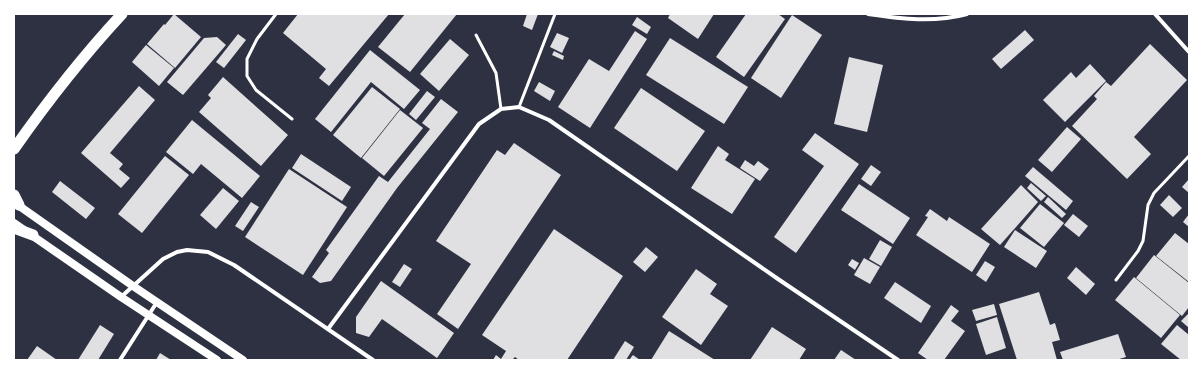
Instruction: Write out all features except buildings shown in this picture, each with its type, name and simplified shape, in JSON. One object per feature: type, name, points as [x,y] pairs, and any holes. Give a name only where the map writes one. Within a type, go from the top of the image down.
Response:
[{"type":"highway","points":[[14,148],[40,112],[118,15]]},
{"type":"highway","points":[[14,195],[16,204]]},
{"type":"highway","points":[[14,228],[33,235]]},
{"type":"main road","points":[[16,204],[133,286],[243,360]]},
{"type":"main road","points":[[14,223],[121,297],[217,360]]},
{"type":"street","points":[[868,14],[900,19],[927,20],[967,14]]},
{"type":"street","points":[[1155,14],[1189,52]]},
{"type":"street","points":[[328,329],[479,124],[501,109],[519,107],[548,120],[898,360]]},
{"type":"street","points":[[121,297],[163,259],[177,252],[187,250],[208,252],[234,265],[373,360]]},
{"type":"street","points":[[120,360],[157,302]]},
{"type":"lane","points":[[276,14],[257,39],[247,59],[247,76],[256,90],[292,118]]},
{"type":"lane","points":[[519,107],[555,14]]},
{"type":"lane","points":[[476,35],[496,73],[501,109]]},
{"type":"lane","points":[[1116,280],[1138,251],[1143,241],[1148,205],[1154,193],[1189,156]]}]
